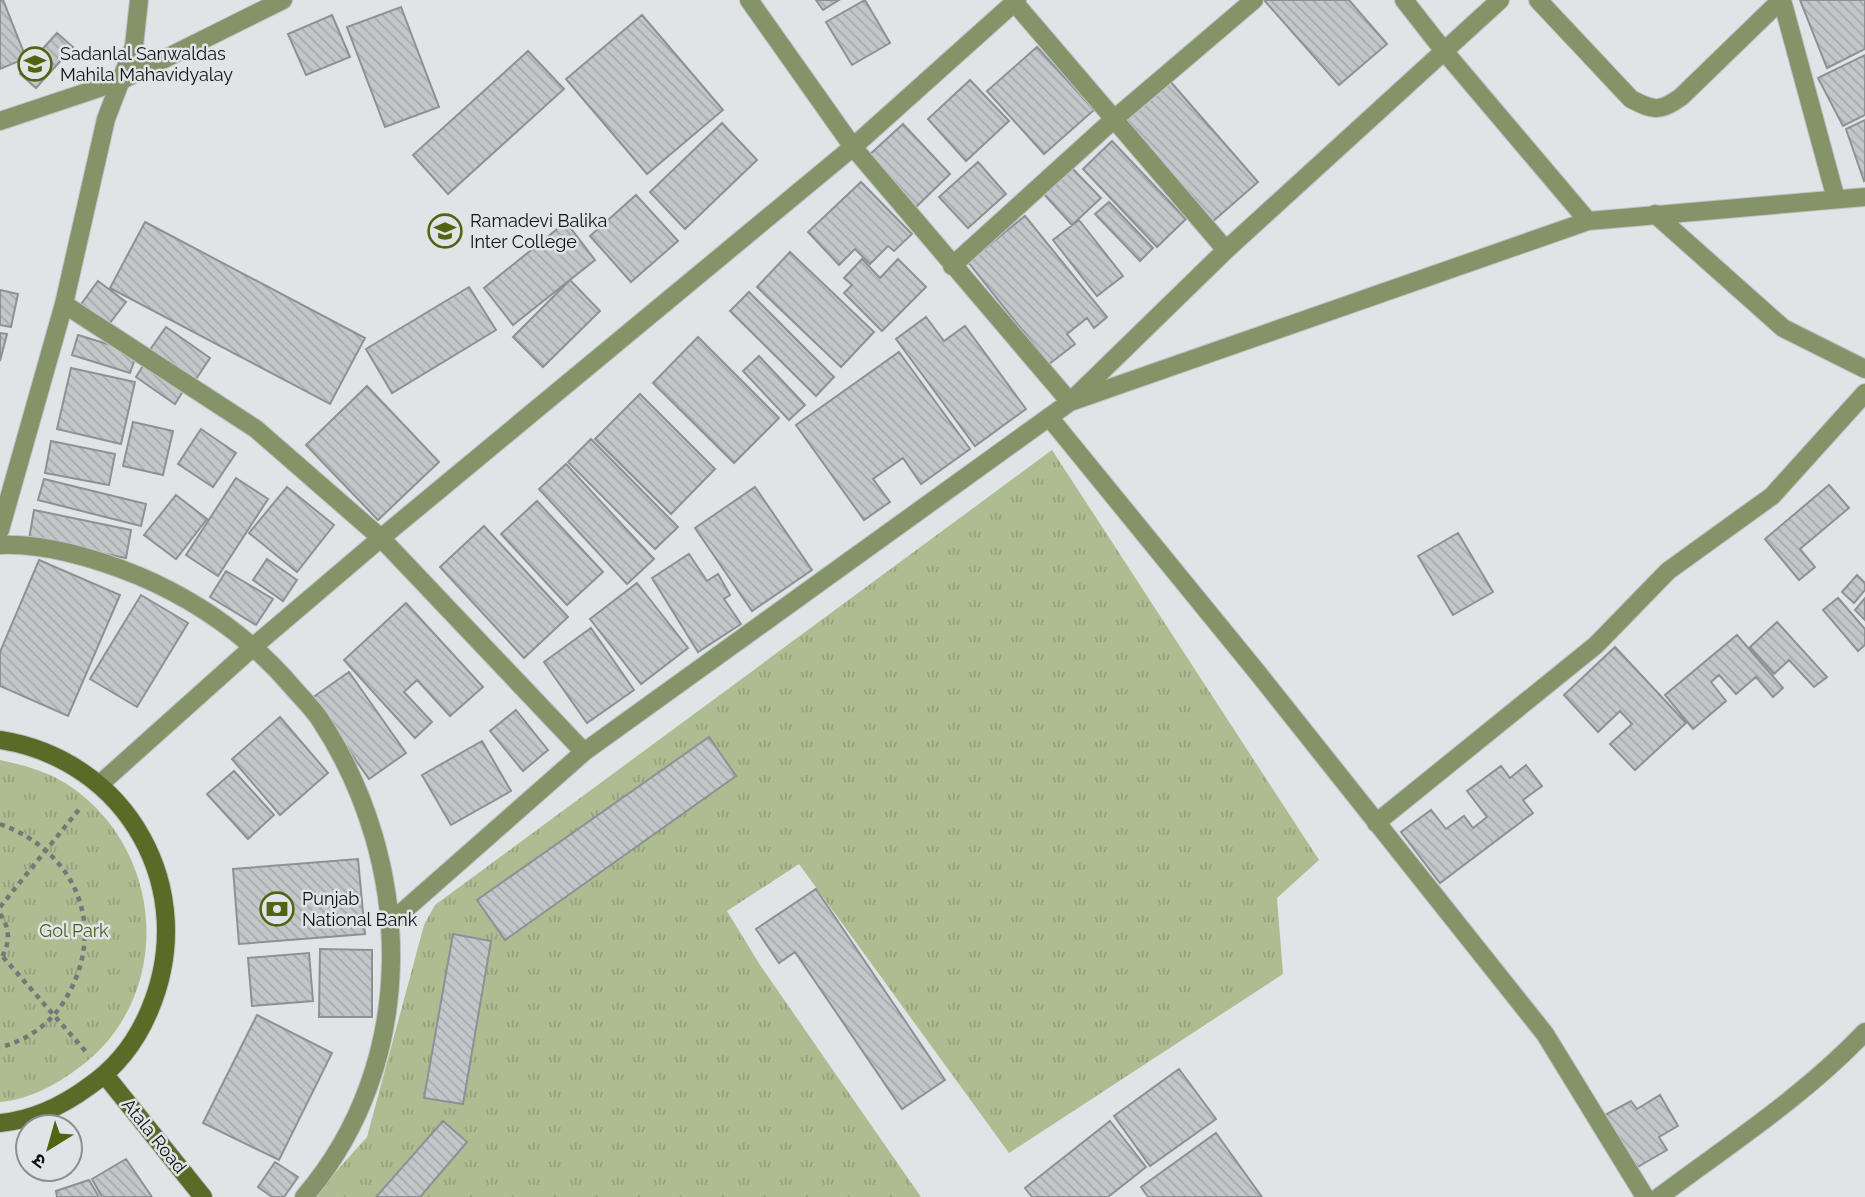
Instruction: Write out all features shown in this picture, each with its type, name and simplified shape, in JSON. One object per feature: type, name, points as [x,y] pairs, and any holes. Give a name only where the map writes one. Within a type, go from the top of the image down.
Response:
[{"type":"main road","points":[[0,740],[23,743],[64,759],[100,785],[136,825],[159,874],[168,929],[161,983],[140,1033],[105,1075],[64,1104],[16,1122],[0,1123]]},
{"type":"main road","name":"Atala Road","points":[[105,1075],[203,1197]]},
{"type":"street","points":[[0,530],[3,510],[64,304],[106,119],[134,46],[139,0]]},
{"type":"street","points":[[0,121],[120,81],[283,0]]},
{"type":"street","points":[[749,0],[853,147],[1070,402]]},
{"type":"street","points":[[952,266],[1113,120],[1254,0]]},
{"type":"street","points":[[1404,0],[1588,221]]},
{"type":"street","points":[[391,922],[584,752],[1070,402],[1226,250],[1500,0]]},
{"type":"street","points":[[1538,0],[1631,99],[1650,109],[1665,108],[1681,97],[1781,0],[1836,199]]},
{"type":"street","points":[[100,785],[253,647],[381,538],[853,147],[1015,1],[1113,120],[1226,250]]},
{"type":"street","points":[[1070,402],[1588,221],[1865,197]]},
{"type":"street","points":[[1655,214],[1783,328],[1865,369]]},
{"type":"street","points":[[64,304],[256,429],[381,538],[584,752]]},
{"type":"street","points":[[1376,823],[1596,645],[1668,571],[1772,496],[1865,393]]},
{"type":"street","points":[[1049,417],[1249,662],[1545,1034],[1645,1197]]},
{"type":"street","points":[[0,545],[15,544],[114,565],[171,589],[224,621],[271,661],[318,717],[354,781],[379,850],[391,922],[391,975],[384,1028],[371,1079],[351,1128],[324,1174],[304,1197]]},
{"type":"street","points":[[1659,1197],[1791,1101],[1835,1063],[1865,1032]]},
{"type":"path","points":[[0,907],[100,785]]},
{"type":"path","points":[[0,824],[22,832],[47,849],[70,878],[83,912],[85,950],[75,985],[54,1016],[32,1034],[0,1047]]},
{"type":"path","points":[[0,914],[8,932],[7,945],[1,958],[105,1075]]},
{"type":"green space","points":[[1052,450],[1319,860],[1277,898],[1283,974],[1009,1153],[799,864],[727,911],[760,965],[921,1197],[313,1197],[367,1137],[424,925],[435,905]]},
{"type":"green space","name":"Gol Park","points":[[0,760],[62,781],[103,815],[126,850],[141,888],[146,929],[143,970],[129,1008],[106,1043],[56,1083],[29,1096],[0,1102]]},
{"type":"building","points":[[0,0],[3,0],[26,58],[0,69]]},
{"type":"building","points":[[816,0],[839,0],[823,10]]},
{"type":"building","points":[[865,0],[890,43],[852,65],[826,22]]},
{"type":"building","points":[[1264,0],[1349,0],[1387,44],[1339,85]]},
{"type":"building","points":[[1800,0],[1865,0],[1865,49],[1827,68]]},
{"type":"building","points":[[401,7],[439,107],[385,127],[347,27]]},
{"type":"building","points":[[332,15],[350,57],[306,75],[288,34]]},
{"type":"building","points":[[642,15],[723,110],[647,174],[566,79]]},
{"type":"building","points":[[57,33],[73,47],[36,88],[20,74]]},
{"type":"building","points":[[1037,47],[1094,110],[1044,154],[987,91]]},
{"type":"building","points":[[528,51],[564,89],[448,194],[413,155]]},
{"type":"building","points":[[1865,55],[1865,115],[1843,126],[1818,78]]},
{"type":"building","points":[[970,80],[1009,121],[966,161],[928,119]]},
{"type":"building","points":[[1169,80],[1258,182],[1211,223],[1122,121]]},
{"type":"building","points":[[1865,120],[1865,180],[1864,181],[1846,129]]},
{"type":"building","points":[[722,123],[757,160],[685,229],[650,192]]},
{"type":"building","points":[[903,124],[950,174],[916,207],[867,157]]},
{"type":"building","points":[[1112,141],[1186,219],[1157,247],[1083,169]]},
{"type":"building","points":[[978,162],[1006,194],[968,228],[939,197]]},
{"type":"building","points":[[1070,166],[1101,198],[1072,225],[1042,192]]},
{"type":"building","points":[[861,182],[912,234],[894,251],[888,246],[870,264],[855,249],[839,265],[808,232]]},
{"type":"building","points":[[636,195],[678,241],[631,282],[590,236]]},
{"type":"building","points":[[1109,202],[1153,248],[1140,261],[1095,214]]},
{"type":"building","points":[[1025,216],[1107,317],[1094,328],[1087,318],[1067,334],[1075,344],[1049,364],[968,262]]},
{"type":"building","points":[[1079,220],[1123,276],[1097,296],[1053,240]]},
{"type":"building","points":[[145,222],[365,338],[330,404],[110,288]]},
{"type":"building","points":[[566,222],[595,260],[513,325],[484,288]]},
{"type":"building","points":[[790,252],[874,332],[841,367],[757,287]]},
{"type":"building","points":[[862,259],[880,278],[898,259],[926,287],[882,331],[844,293],[852,285],[844,278]]},
{"type":"building","points":[[570,280],[600,311],[543,367],[513,337]]},
{"type":"building","points":[[98,281],[126,302],[106,328],[79,307]]},
{"type":"building","points":[[469,287],[496,330],[392,393],[366,349]]},
{"type":"building","points":[[0,290],[18,294],[11,327],[0,325]]},
{"type":"building","points":[[749,292],[834,377],[816,396],[730,311]]},
{"type":"building","points":[[926,317],[944,341],[965,326],[1026,409],[975,446],[896,339]]},
{"type":"building","points":[[166,327],[210,358],[192,385],[147,354]]},
{"type":"building","points":[[0,333],[7,334],[0,361]]},
{"type":"building","points":[[78,335],[137,353],[130,373],[72,355]]},
{"type":"building","points":[[698,337],[779,418],[734,463],[653,383]]},
{"type":"building","points":[[899,352],[970,449],[921,484],[903,458],[873,479],[890,502],[864,520],[796,425]]},
{"type":"building","points":[[759,356],[805,405],[789,420],[743,371]]},
{"type":"building","points":[[146,361],[185,388],[175,404],[136,377]]},
{"type":"building","points":[[71,368],[135,382],[121,444],[57,429]]},
{"type":"building","points":[[367,386],[439,462],[378,520],[306,445]]},
{"type":"building","points":[[640,394],[715,469],[671,514],[595,439]]},
{"type":"building","points":[[133,422],[173,431],[163,475],[123,466]]},
{"type":"building","points":[[201,429],[236,453],[213,487],[178,464]]},
{"type":"building","points":[[591,439],[678,527],[655,549],[568,462]]},
{"type":"building","points":[[51,441],[115,454],[109,485],[45,473]]},
{"type":"building","points":[[566,464],[654,559],[627,584],[539,489]]},
{"type":"building","points":[[236,478],[268,499],[218,576],[186,555]]},
{"type":"building","points":[[44,479],[146,504],[141,526],[38,500]]},
{"type":"building","points":[[1829,485],[1849,508],[1800,549],[1815,567],[1799,580],[1765,539]]},
{"type":"building","points":[[287,487],[334,525],[297,572],[249,533]]},
{"type":"building","points":[[755,487],[812,570],[752,611],[695,528]]},
{"type":"building","points":[[176,495],[207,519],[176,559],[144,535]]},
{"type":"building","points":[[537,501],[603,572],[567,605],[501,534]]},
{"type":"building","points":[[34,510],[131,530],[126,558],[29,539]]},
{"type":"building","points":[[484,526],[568,617],[524,658],[440,567]]},
{"type":"building","points":[[1458,533],[1493,592],[1453,615],[1418,556]]},
{"type":"building","points":[[689,554],[707,581],[718,574],[730,595],[724,599],[741,624],[698,652],[652,578]]},
{"type":"building","points":[[267,559],[297,580],[283,601],[253,580]]},
{"type":"building","points":[[39,560],[120,595],[68,716],[0,686],[0,652]]},
{"type":"building","points":[[226,571],[273,599],[256,625],[210,597]]},
{"type":"building","points":[[1857,575],[1865,583],[1865,590],[1854,603],[1842,592]]},
{"type":"building","points":[[637,583],[688,648],[641,684],[590,619]]},
{"type":"building","points":[[141,595],[188,623],[137,707],[90,679]]},
{"type":"building","points":[[1838,598],[1865,629],[1865,645],[1858,651],[1823,610]]},
{"type":"building","points":[[1865,598],[1865,620],[1855,610]]},
{"type":"building","points":[[406,603],[483,687],[450,716],[417,680],[404,692],[432,722],[415,738],[344,660]]},
{"type":"building","points":[[1777,622],[1827,677],[1814,687],[1789,660],[1774,674],[1750,647]]},
{"type":"building","points":[[591,628],[634,690],[587,723],[544,662]]},
{"type":"building","points":[[1737,635],[1783,688],[1773,697],[1756,677],[1736,694],[1719,675],[1711,682],[1726,701],[1693,729],[1665,695]]},
{"type":"building","points":[[1615,647],[1686,723],[1635,770],[1610,744],[1632,724],[1620,711],[1598,732],[1564,695]]},
{"type":"building","points":[[349,672],[406,753],[369,779],[312,698]]},
{"type":"building","points":[[516,710],[548,750],[523,771],[490,731]]},
{"type":"building","points":[[280,717],[328,773],[280,815],[232,759]]},
{"type":"building","points":[[709,737],[736,776],[505,940],[477,900]]},
{"type":"building","points":[[482,741],[511,791],[451,825],[422,775]]},
{"type":"building","points":[[1526,765],[1542,786],[1523,800],[1533,813],[1440,883],[1401,832],[1431,810],[1446,829],[1464,816],[1473,828],[1487,817],[1467,791],[1501,766],[1510,778]]},
{"type":"building","points":[[234,771],[274,815],[248,839],[207,794]]},
{"type":"building","points":[[358,859],[365,934],[239,944],[233,869]]},
{"type":"building","points":[[816,889],[945,1080],[902,1109],[795,952],[779,963],[756,929]]},
{"type":"building","points":[[453,934],[491,941],[463,1104],[424,1098]]},
{"type":"building","points":[[320,949],[372,950],[372,1017],[319,1017]]},
{"type":"building","points":[[309,953],[313,1001],[252,1006],[248,958]]},
{"type":"building","points":[[257,1015],[332,1053],[279,1160],[203,1123]]},
{"type":"building","points":[[1179,1069],[1216,1119],[1150,1166],[1114,1116]]},
{"type":"building","points":[[1660,1095],[1678,1126],[1659,1137],[1667,1150],[1636,1168],[1605,1115],[1631,1101],[1637,1109]]},
{"type":"building","points":[[443,1121],[467,1142],[420,1197],[376,1197]]},
{"type":"building","points":[[1110,1121],[1146,1167],[1108,1197],[1032,1197],[1025,1188]]},
{"type":"building","points":[[1216,1133],[1262,1197],[1148,1197],[1141,1187]]},
{"type":"building","points":[[126,1159],[152,1197],[102,1197],[92,1179]]},
{"type":"building","points":[[275,1162],[298,1177],[284,1197],[272,1197],[258,1187]]},
{"type":"building","points":[[89,1180],[99,1197],[57,1197],[56,1191]]},
{"type":"place","name":"Sadanlal Sanwaldas Mahila Mahavidyalay","points":[[35,64]]},
{"type":"place","name":"Ramadevi Balika Inter College","points":[[445,231]]},
{"type":"place","name":"Punjab National Bank","points":[[277,909]]}]
